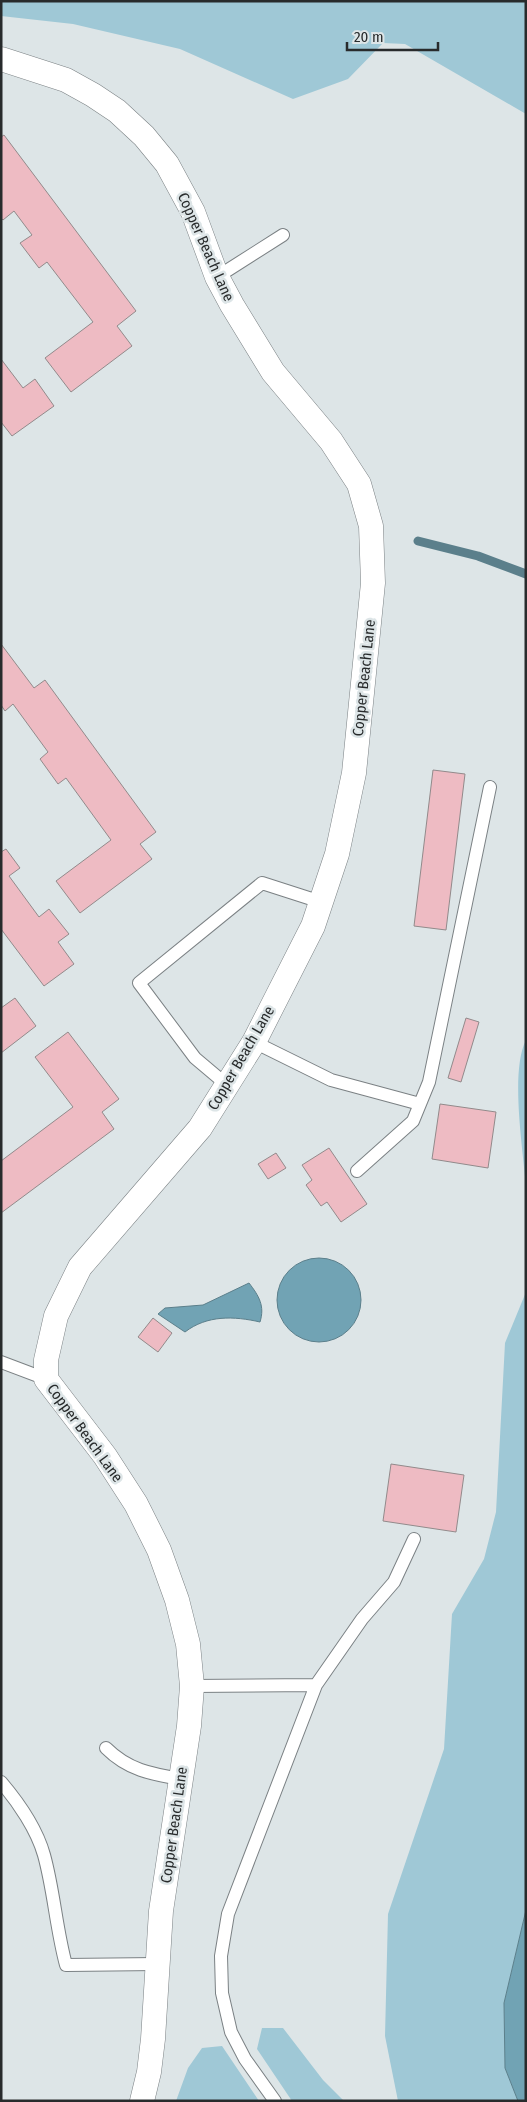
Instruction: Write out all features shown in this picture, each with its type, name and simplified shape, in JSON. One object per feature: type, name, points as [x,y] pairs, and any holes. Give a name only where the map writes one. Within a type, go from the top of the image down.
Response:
[{"type":"street","name":"Copper Beach Lane","points":[[1,59],[66,80],[117,111],[144,136],[167,164],[193,212],[217,277],[273,372],[331,441],[359,484],[371,526],[373,583],[354,773],[337,854],[313,926],[254,1042],[200,1128],[80,1267],[56,1316],[46,1360],[46,1379],[105,1456],[136,1504],[159,1550],[179,1609],[188,1644],[192,1686],[181,1779],[161,1911],[153,2039],[149,2072],[142,2101]]},
{"type":"lane","points":[[217,277],[283,235]]},
{"type":"lane","points":[[357,1171],[412,1121],[429,1082],[490,787]]},
{"type":"lane","points":[[227,1085],[195,1058],[139,983],[262,883],[321,902]]},
{"type":"lane","points":[[254,1042],[331,1080],[420,1104]]},
{"type":"lane","points":[[1,1362],[46,1379]]},
{"type":"lane","points":[[275,2101],[231,2032],[222,1993],[221,1956],[228,1914],[316,1685],[362,1619],[394,1582],[414,1539]]},
{"type":"lane","points":[[192,1686],[316,1685]]},
{"type":"lane","points":[[106,1748],[118,1761],[141,1772],[181,1779]]},
{"type":"lane","points":[[1,1782],[18,1803],[44,1854],[57,1933],[66,1965],[157,1964]]},
{"type":"shaded area","points":[[1,1],[526,1],[526,114],[405,44],[383,43],[348,79],[293,99],[180,49],[73,24],[1,16]]},
{"type":"shaded area","points":[[526,1040],[526,1186],[518,1090],[521,1054]]},
{"type":"shaded area","points":[[319,1258],[335,1261],[349,1270],[358,1284],[361,1300],[358,1316],[349,1330],[335,1339],[319,1342],[303,1339],[289,1330],[280,1316],[277,1300],[280,1284],[289,1270],[303,1261]]},
{"type":"shaded area","points":[[249,1283],[260,1301],[262,1311],[260,1322],[221,1318],[202,1322],[185,1332],[158,1314],[165,1308],[203,1305]]},
{"type":"shaded area","points":[[526,1292],[526,1910],[504,2003],[505,2068],[518,2101],[398,2101],[385,2036],[388,1914],[444,1749],[452,1614],[484,1559],[496,1512],[505,1343]]},
{"type":"shaded area","points":[[526,1910],[526,2101],[518,2101],[505,2068],[504,2003]]},
{"type":"shaded area","points":[[262,2028],[283,2028],[323,2080],[344,2101],[292,2101],[257,2049]]},
{"type":"shaded area","points":[[222,2046],[259,2101],[176,2101],[188,2068],[202,2048]]},
{"type":"building","points":[[4,135],[136,311],[117,326],[132,346],[71,392],[45,358],[93,322],[47,262],[39,268],[20,243],[32,235],[14,211],[3,220],[1,218],[1,137]]},
{"type":"building","points":[[1,359],[23,388],[35,379],[54,406],[12,436],[1,422]]},
{"type":"building","points":[[1,644],[34,688],[45,680],[156,832],[140,844],[152,859],[80,913],[56,881],[111,840],[66,778],[58,784],[40,759],[48,752],[13,704],[5,711],[1,705]]},
{"type":"building","points":[[433,770],[465,774],[446,930],[414,926]]},
{"type":"building","points":[[6,849],[20,868],[9,876],[39,917],[49,909],[69,934],[58,942],[74,964],[44,986],[1,929],[1,852]]},
{"type":"building","points":[[15,998],[36,1026],[1,1053],[1,1008]]},
{"type":"building","points":[[466,1018],[479,1022],[461,1082],[448,1078]]},
{"type":"building","points":[[68,1032],[119,1099],[102,1112],[114,1129],[1,1213],[1,1161],[73,1107],[35,1057]]},
{"type":"building","points":[[440,1104],[496,1112],[488,1168],[432,1159]]},
{"type":"building","points":[[329,1148],[367,1204],[341,1222],[327,1202],[321,1206],[306,1185],[312,1180],[302,1165]]},
{"type":"building","points":[[276,1153],[286,1168],[268,1179],[258,1164]]},
{"type":"building","points":[[153,1318],[172,1333],[158,1352],[138,1337]]},
{"type":"building","points":[[391,1464],[464,1475],[456,1532],[383,1521]]},
{"type":"waterway","points":[[418,541],[478,556],[526,574]]}]
